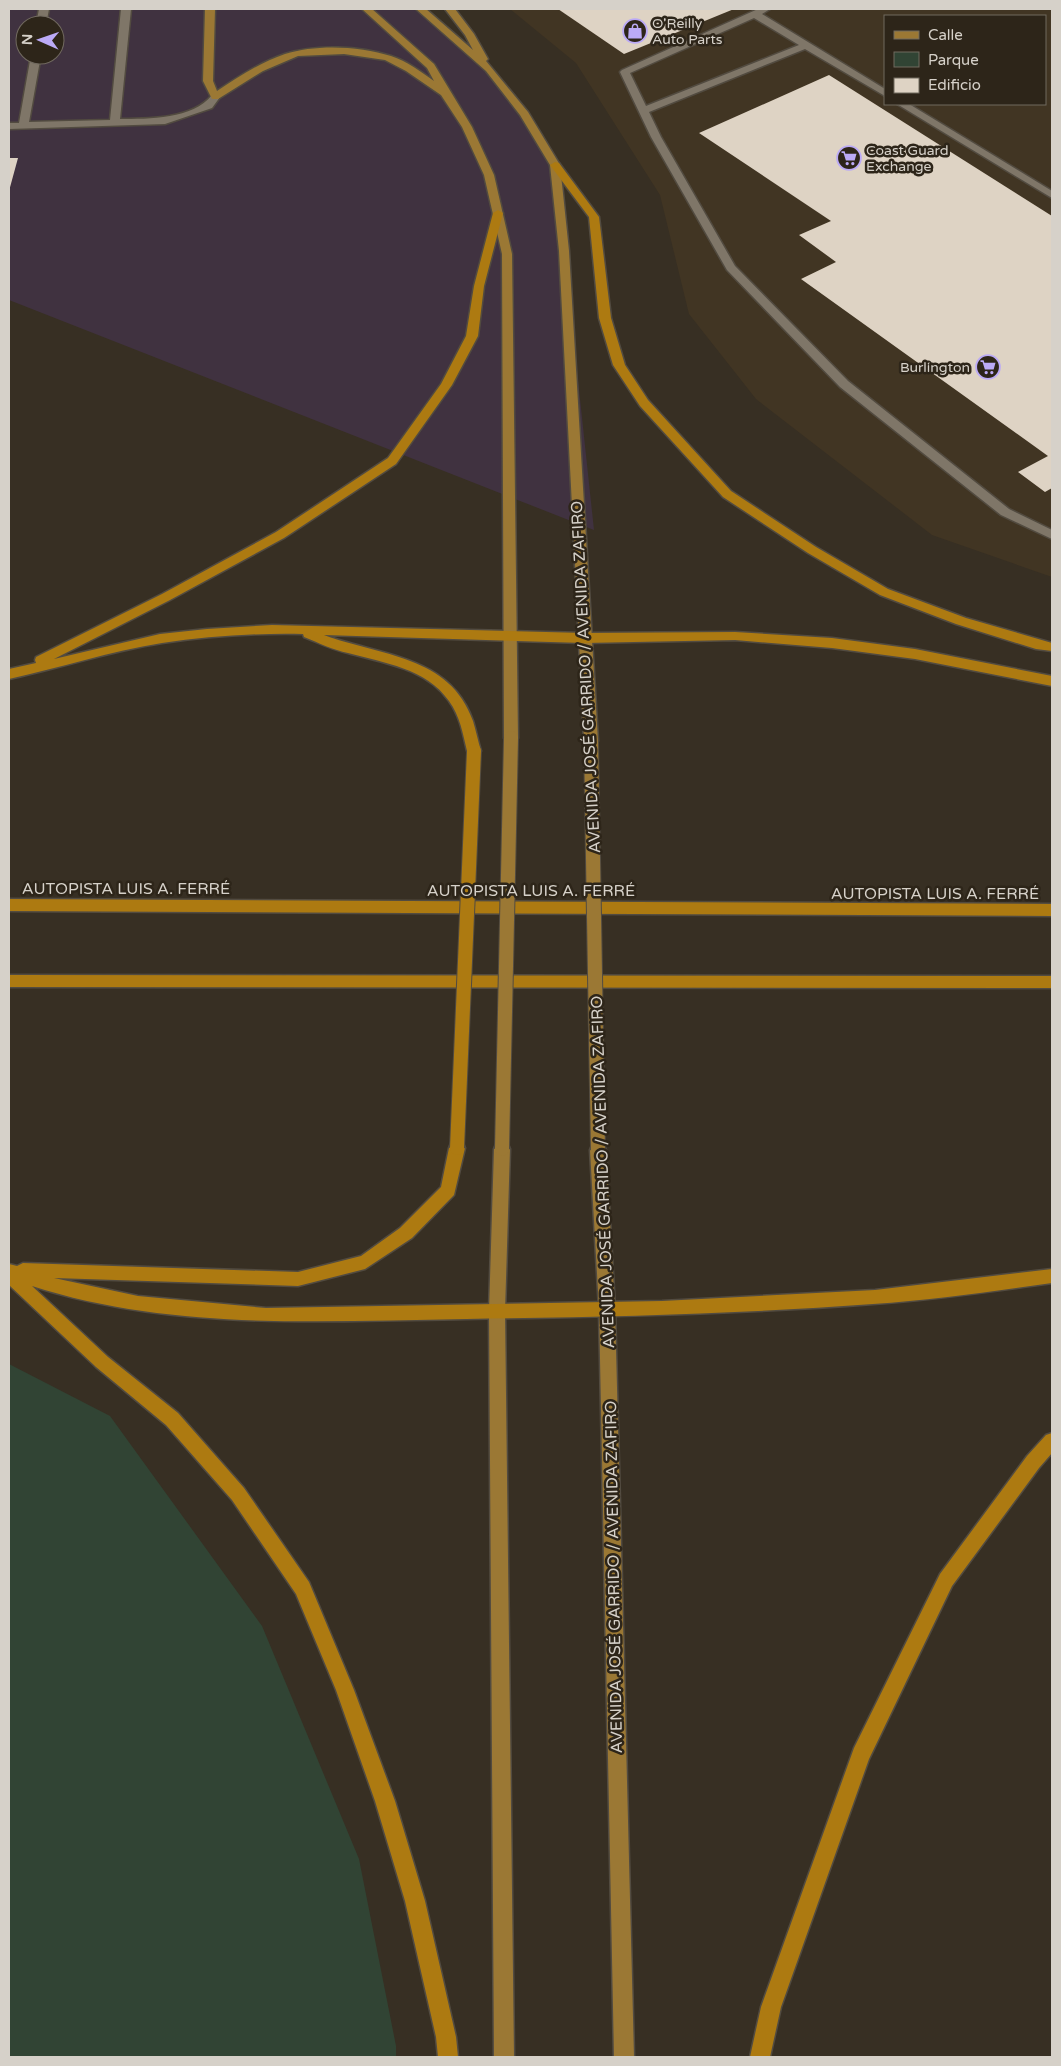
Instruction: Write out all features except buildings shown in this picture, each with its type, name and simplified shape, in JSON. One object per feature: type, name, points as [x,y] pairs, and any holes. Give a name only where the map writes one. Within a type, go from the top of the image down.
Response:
[{"type":"highway","points":[[555,165],[594,217],[605,318],[619,365],[644,403],[727,494],[812,550],[884,592],[962,621],[1036,644],[1052,647]]},
{"type":"highway","points":[[15,672],[166,597],[280,535],[392,461],[446,385],[472,336],[479,286],[498,213]]},
{"type":"highway","points":[[15,672],[160,640],[208,633],[272,629],[584,638],[735,636],[832,643],[915,654],[1052,681]]},
{"type":"highway","points":[[9,1270],[298,1279],[365,1262],[406,1233],[448,1190],[457,1148],[474,751],[466,720],[454,698],[439,682],[398,660],[348,648],[298,630]]},
{"type":"highway","name":"AUTOPISTA LUIS A. FERRÉ","points":[[9,906],[1052,910]]},
{"type":"highway","points":[[9,981],[1052,982]]},
{"type":"highway","points":[[9,1270],[64,1289],[138,1302],[266,1315],[608,1309],[875,1298],[1052,1276]]},
{"type":"highway","points":[[9,1276],[102,1362],[172,1419],[238,1494],[303,1588],[345,1690],[385,1801],[415,1900],[446,2037],[448,2057]]},
{"type":"highway","points":[[760,2057],[771,2007],[861,1755],[946,1580],[1033,1462],[1052,1442]]},
{"type":"main road","points":[[210,9],[208,81],[215,97],[258,70],[290,55],[333,52],[365,52],[397,60],[446,94]]},
{"type":"main road","points":[[367,9],[431,66],[467,127],[489,175],[507,254],[511,738],[497,1311],[504,2057]]},
{"type":"main road","name":"AVENIDA JOSÉ GARRIDO / AVENIDA ZAFIRO","points":[[421,9],[489,69],[524,114],[555,165],[564,251],[591,740],[598,1150],[608,1309],[624,2057]]},
{"type":"main road","points":[[450,9],[469,34],[489,69]]},
{"type":"lane","points":[[115,123],[126,9]]},
{"type":"lane","points":[[884,92],[806,45],[760,11],[625,72],[656,137],[731,268],[844,384],[1005,512],[1052,535]]},
{"type":"lane","points":[[643,111],[806,45]]},
{"type":"lane","points":[[24,125],[34,65]]},
{"type":"lane","points":[[9,126],[165,121],[208,106],[215,97]]},
{"type":"lane","points":[[904,105],[1052,195]]},
{"type":"shaded area","points":[[9,9],[421,9],[489,69],[555,165],[594,530],[9,300]]},
{"type":"shaded area","points":[[510,9],[1052,9],[1052,577],[932,535],[756,399],[689,314],[660,195],[576,63]]},
{"type":"green space","points":[[9,1364],[110,1416],[262,1626],[359,1859],[396,2046],[396,2057],[9,2057]]},
{"type":"place","name":"O'Reilly Auto Parts","points":[[635,31]]},
{"type":"place","name":"Coast Guard Exchange","points":[[849,158]]},
{"type":"place","name":"Burlington","points":[[988,367]]}]
